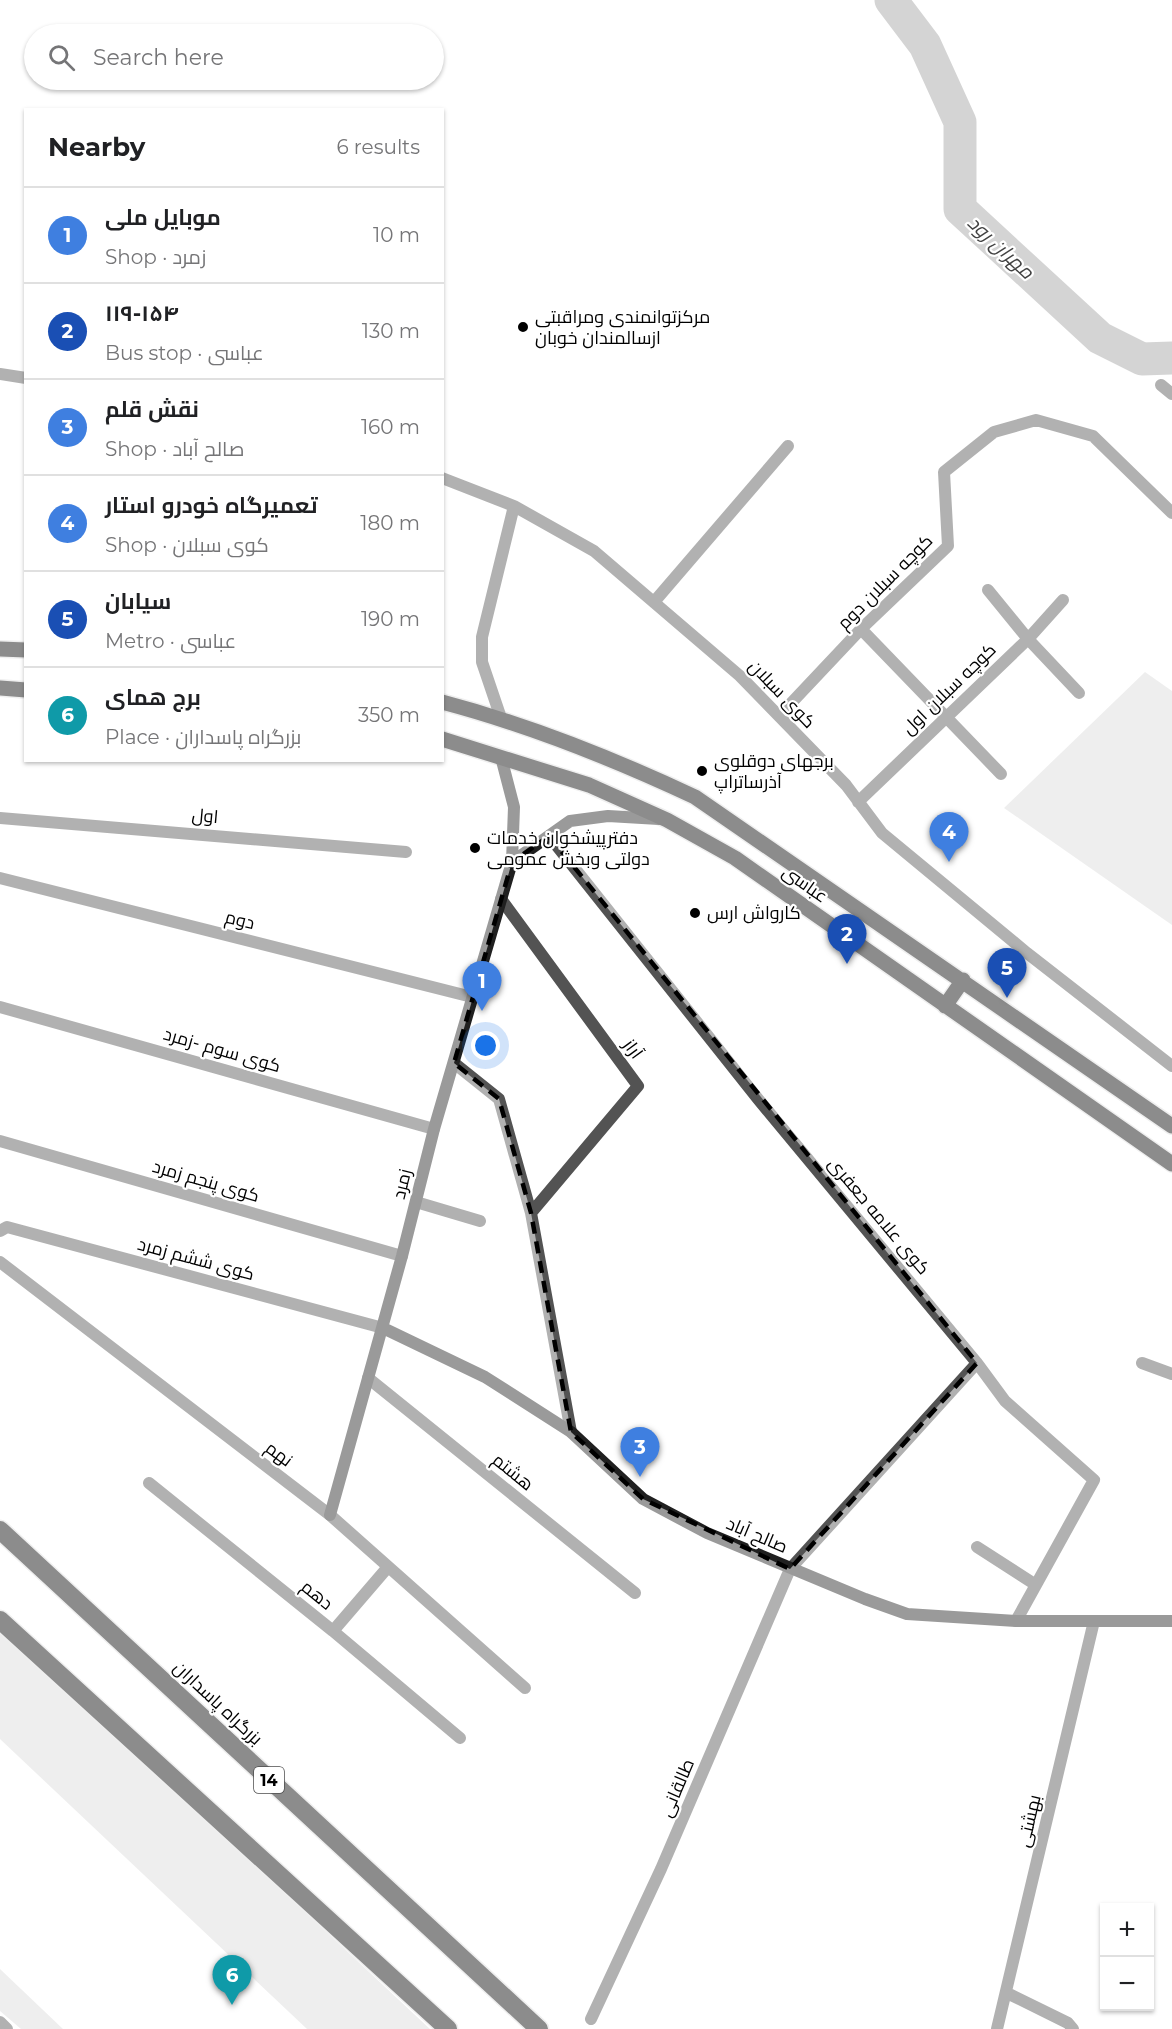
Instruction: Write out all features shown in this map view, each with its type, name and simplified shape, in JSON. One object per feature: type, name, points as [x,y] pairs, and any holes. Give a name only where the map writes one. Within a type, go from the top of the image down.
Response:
[{"type":"highway","name":"بزرگراه پاسداران","points":[[0,1530],[539,2029]]},
{"type":"highway","points":[[0,1620],[448,2029]]},
{"type":"main road","points":[[0,649],[24,650]]},
{"type":"main road","points":[[0,688],[24,690]]},
{"type":"main road","name":"عباسى","points":[[444,703],[501,718],[647,775],[695,798],[963,980],[1172,1126]]},
{"type":"main road","name":"عباسى","points":[[444,740],[589,785],[667,819],[735,858],[1172,1164]]},
{"type":"main road","points":[[945,1006],[963,980]]},
{"type":"street","points":[[0,374],[24,378]]},
{"type":"street","points":[[1161,386],[1172,394]]},
{"type":"street","name":"کوچه سبلان دوم","points":[[779,716],[861,629],[948,546],[944,472],[994,432],[1036,420],[1093,436],[1172,513]]},
{"type":"street","points":[[654,602],[788,446]]},
{"type":"street","name":"کوی سبلان","points":[[444,479],[514,506],[594,551],[741,676],[858,802],[882,833],[1027,953],[1172,1066]]},
{"type":"street","points":[[501,718],[482,662],[482,636],[514,506]]},
{"type":"street","points":[[988,590],[1028,639],[1079,693]]},
{"type":"street","name":"کوچه سبلان اول","points":[[858,802],[1028,639],[1064,600]]},
{"type":"street","points":[[861,629],[1001,774]]},
{"type":"street","name":"زمرد","points":[[330,1515],[383,1328],[434,1129],[512,862],[514,807],[501,757]]},
{"type":"street","points":[[512,862],[570,821],[608,816],[667,819]]},
{"type":"street","name":"اول","points":[[0,818],[406,852]]},
{"type":"street","name":"کوی علامه جعفری","points":[[549,836],[758,1099],[977,1363],[1005,1401],[1094,1480],[1016,1621]]},
{"type":"street","name":"دوم","points":[[0,878],[472,997]]},
{"type":"street","name":"آراز","points":[[501,899],[638,1086],[531,1213]]},
{"type":"street","name":"کوی سوم -زمرد","points":[[0,1007],[434,1129]]},
{"type":"street","points":[[454,1063],[499,1099],[531,1213],[571,1432]]},
{"type":"street","name":"کوی پنجم زمرد","points":[[0,1142],[402,1256]]},
{"type":"street","points":[[416,1203],[480,1221]]},
{"type":"street","name":"کوی ششم زمرد","points":[[0,1231],[7,1227],[383,1328]]},
{"type":"street","name":"نهم","points":[[0,1262],[330,1515],[525,1688]]},
{"type":"street","name":"صالح آباد","points":[[383,1328],[485,1377],[571,1432],[643,1499],[707,1533],[790,1569],[907,1614],[1016,1621],[1172,1621]]},
{"type":"street","name":"طالقانی","points":[[591,2019],[661,1869],[790,1569],[977,1363]]},
{"type":"street","points":[[1142,1363],[1172,1374]]},
{"type":"street","name":"هشتم","points":[[368,1378],[635,1593]]},
{"type":"street","name":"دهم","points":[[150,1483],[333,1631],[460,1738]]},
{"type":"street","points":[[977,1547],[1036,1585]]},
{"type":"street","points":[[333,1631],[388,1567]]},
{"type":"street","name":"بهشتی","points":[[998,2029],[1094,1621]]},
{"type":"street","points":[[1006,1993],[1068,2023],[1073,2029]]},
{"type":"street","points":[[0,2022],[7,2029]]},
{"type":"highlighted area","points":[[549,836],[977,1363],[790,1569],[643,1499],[571,1432],[531,1213],[499,1099],[454,1063],[512,862]]},
{"type":"shaded area","points":[[1145,672],[1172,691],[1172,925],[1004,808]]},
{"type":"shaded area","points":[[0,1626],[430,2029],[307,2029],[0,1739]]},
{"type":"shaded area","points":[[0,1969],[63,2029],[21,2029],[0,2011]]},
{"type":"waterway","name":"مهران رود","points":[[891,0],[925,45],[960,122],[960,209],[1100,338],[1142,359],[1172,358]]},
{"type":"place","name":"مرکزتوانمندی ومراقبتی ازسالمندان خوبان","points":[[523,327]]},
{"type":"place","name":"برجهای دوقلوی آذرساتراپ","points":[[702,771]]},
{"type":"place","name":"دفترپیشخوان خدمات دولتی وبخش عمومی","points":[[475,848]]},
{"type":"place","name":"تعمیرگاه خودرو استار","points":[[949,862]]},
{"type":"place","name":"کارواش ارس","points":[[695,913]]},
{"type":"place","name":"۱۱۹-۱۵۴","points":[[847,964]]},
{"type":"place","name":"سیابان","points":[[1007,998]]},
{"type":"place","name":"موبایل ملی","points":[[482,1011]]},
{"type":"place","name":"نقش قلم","points":[[640,1477]]},
{"type":"place","name":"برج همای","points":[[232,2005]]}]
